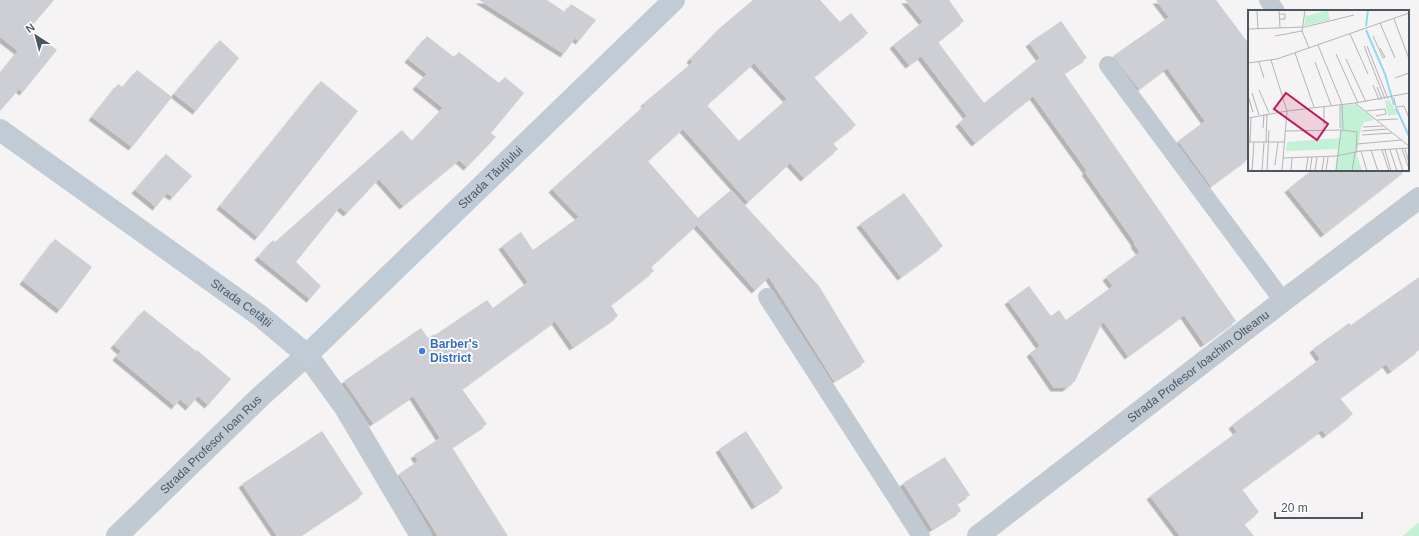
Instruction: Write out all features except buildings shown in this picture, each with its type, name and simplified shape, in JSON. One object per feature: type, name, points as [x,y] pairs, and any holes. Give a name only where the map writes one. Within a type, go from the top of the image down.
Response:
[{"type":"main road","name":"Strada Tăuțiului","points":[[307,355],[674,0]]},
{"type":"main road","name":"Strada Cetății","points":[[0,130],[259,315],[307,355]]},
{"type":"street","name":"Strada Profesor Ioachim Olteanu","points":[[978,536],[1419,198]]},
{"type":"street","name":"Strada Profesor Ioan Rus","points":[[116,536],[307,355]]},
{"type":"street","name":"Strada Cetății","points":[[307,355],[344,406],[421,536]]},
{"type":"lane","points":[[1268,0],[1275,10]]},
{"type":"lane","points":[[1108,65],[1283,301]]},
{"type":"lane","points":[[768,297],[921,536]]},
{"type":"green space","points":[[1419,522],[1419,536],[1403,536]]},
{"type":"place","name":"Barber's District","points":[[422,351]]}]
